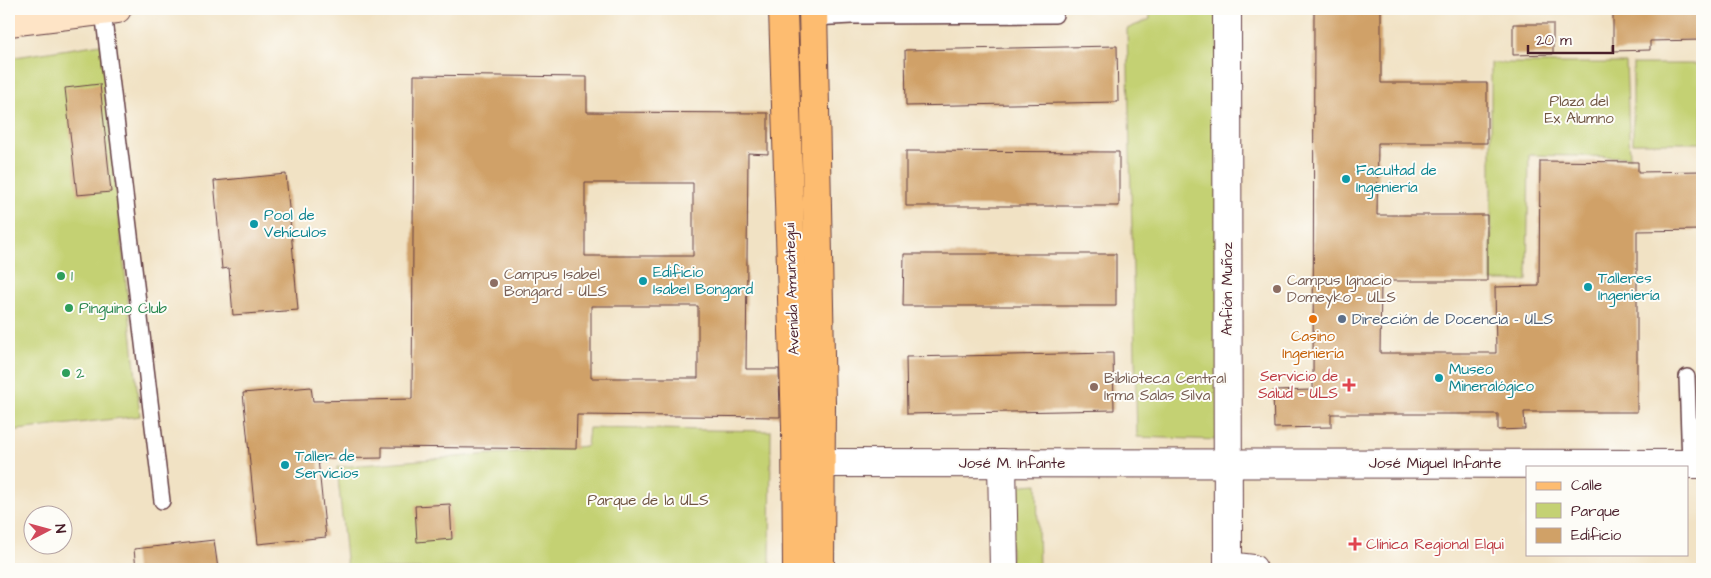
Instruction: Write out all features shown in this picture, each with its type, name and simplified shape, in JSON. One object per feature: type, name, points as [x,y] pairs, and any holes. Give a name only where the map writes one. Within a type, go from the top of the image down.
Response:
[{"type":"main road","name":"Avenida Amunátegui","points":[[783,9],[808,463],[820,569]]},
{"type":"main road","points":[[9,22],[110,10]]},
{"type":"main road","name":"Avenida Amunátegui","points":[[797,569],[808,463],[821,404],[813,13]]},
{"type":"street","name":"Anfión Muñoz","points":[[1227,9],[1228,463],[1237,568]]},
{"type":"street","name":"José M. Infante","points":[[808,463],[1228,463]]},
{"type":"street","points":[[1002,463],[1004,569]]},
{"type":"street","name":"José Miguel Infante","points":[[1228,463],[1696,464]]},
{"type":"lane","points":[[110,10],[162,501]]},
{"type":"lane","points":[[813,13],[852,16],[1054,15]]},
{"type":"lane","points":[[1687,377],[1696,464]]},
{"type":"green space","points":[[1149,9],[1217,9],[1220,440],[1137,437],[1127,29],[1150,19]]},
{"type":"green space","name":"Pinguino Club","points":[[101,44],[140,416],[9,431],[9,58]]},
{"type":"green space","name":"Plaza del Ex Alumno","points":[[1491,63],[1626,63],[1630,157],[1529,155],[1527,281],[1491,281]]},
{"type":"green space","points":[[1633,64],[1702,64],[1702,143],[1633,143]]},
{"type":"green space","name":"Parque de la ULS","points":[[589,428],[771,431],[770,569],[347,569],[337,467],[587,446]]},
{"type":"green space","points":[[1037,484],[1039,569],[1011,569],[1010,486]]},
{"type":"building","points":[[1314,9],[1381,9],[1381,83],[1487,83],[1487,143],[1378,143],[1377,215],[1487,215],[1487,281],[1381,281],[1380,353],[1496,353],[1495,287],[1539,286],[1540,161],[1638,162],[1638,172],[1702,171],[1702,230],[1637,231],[1637,412],[1524,412],[1525,429],[1498,430],[1498,414],[1331,414],[1331,427],[1274,428],[1273,391],[1313,390]]},
{"type":"building","points":[[1613,9],[1702,9],[1702,40],[1650,41],[1650,50],[1613,51]]},
{"type":"building","points":[[1513,24],[1553,24],[1553,54],[1513,55]]},
{"type":"building","points":[[1117,46],[1118,102],[906,106],[905,50]]},
{"type":"building","name":"Edificio Isabel Bongard","points":[[414,75],[587,77],[587,112],[768,113],[768,154],[748,153],[746,369],[779,369],[780,417],[577,415],[576,449],[382,447],[382,458],[318,459],[326,537],[258,544],[243,393],[311,387],[313,401],[412,399]],"holes":[[[585,183],[693,183],[693,256],[585,256]],[[591,306],[698,306],[698,378],[591,378]]]},
{"type":"building","points":[[100,84],[111,192],[77,195],[65,88]]},
{"type":"building","points":[[906,151],[1119,152],[1119,206],[906,206]]},
{"type":"building","name":"Pool de Vehículos","points":[[286,174],[298,310],[233,315],[229,268],[222,269],[214,181]]},
{"type":"building","points":[[904,254],[1116,254],[1116,306],[903,306]]},
{"type":"building","points":[[1113,353],[1114,410],[907,414],[906,357]]},
{"type":"building","points":[[450,504],[452,539],[417,542],[415,506]]},
{"type":"building","points":[[214,540],[218,569],[136,569],[134,549]]},
{"type":"place","name":"Facultad de Ingeniería","points":[[1346,179]]},
{"type":"place","name":"Pool de Vehículos","points":[[254,224]]},
{"type":"place","name":"1","points":[[61,276]]},
{"type":"place","name":"Edificio Isabel Bongard","points":[[643,281]]},
{"type":"place","name":"Campus Isabel Bongard - ULS","points":[[494,283]]},
{"type":"place","name":"Talleres Ingeniería","points":[[1588,287]]},
{"type":"place","name":"Campus Ignacio Domeyko - ULS","points":[[1277,289]]},
{"type":"place","name":"Pinguino Club","points":[[69,308]]},
{"type":"place","name":"Casino Ingeniería","points":[[1313,319]]},
{"type":"place","name":"Dirección de Docencia - ULS","points":[[1342,319]]},
{"type":"place","name":"2","points":[[66,373]]},
{"type":"place","name":"Museo Mineralógico","points":[[1439,378]]},
{"type":"place","name":"Servicio de Salud - ULS","points":[[1349,385]]},
{"type":"place","name":"Biblioteca Central Irma Salas Silva","points":[[1094,387]]},
{"type":"place","name":"Taller de Servicios","points":[[285,465]]},
{"type":"place","name":"Clínica Regional Elqui","points":[[1355,544]]}]
